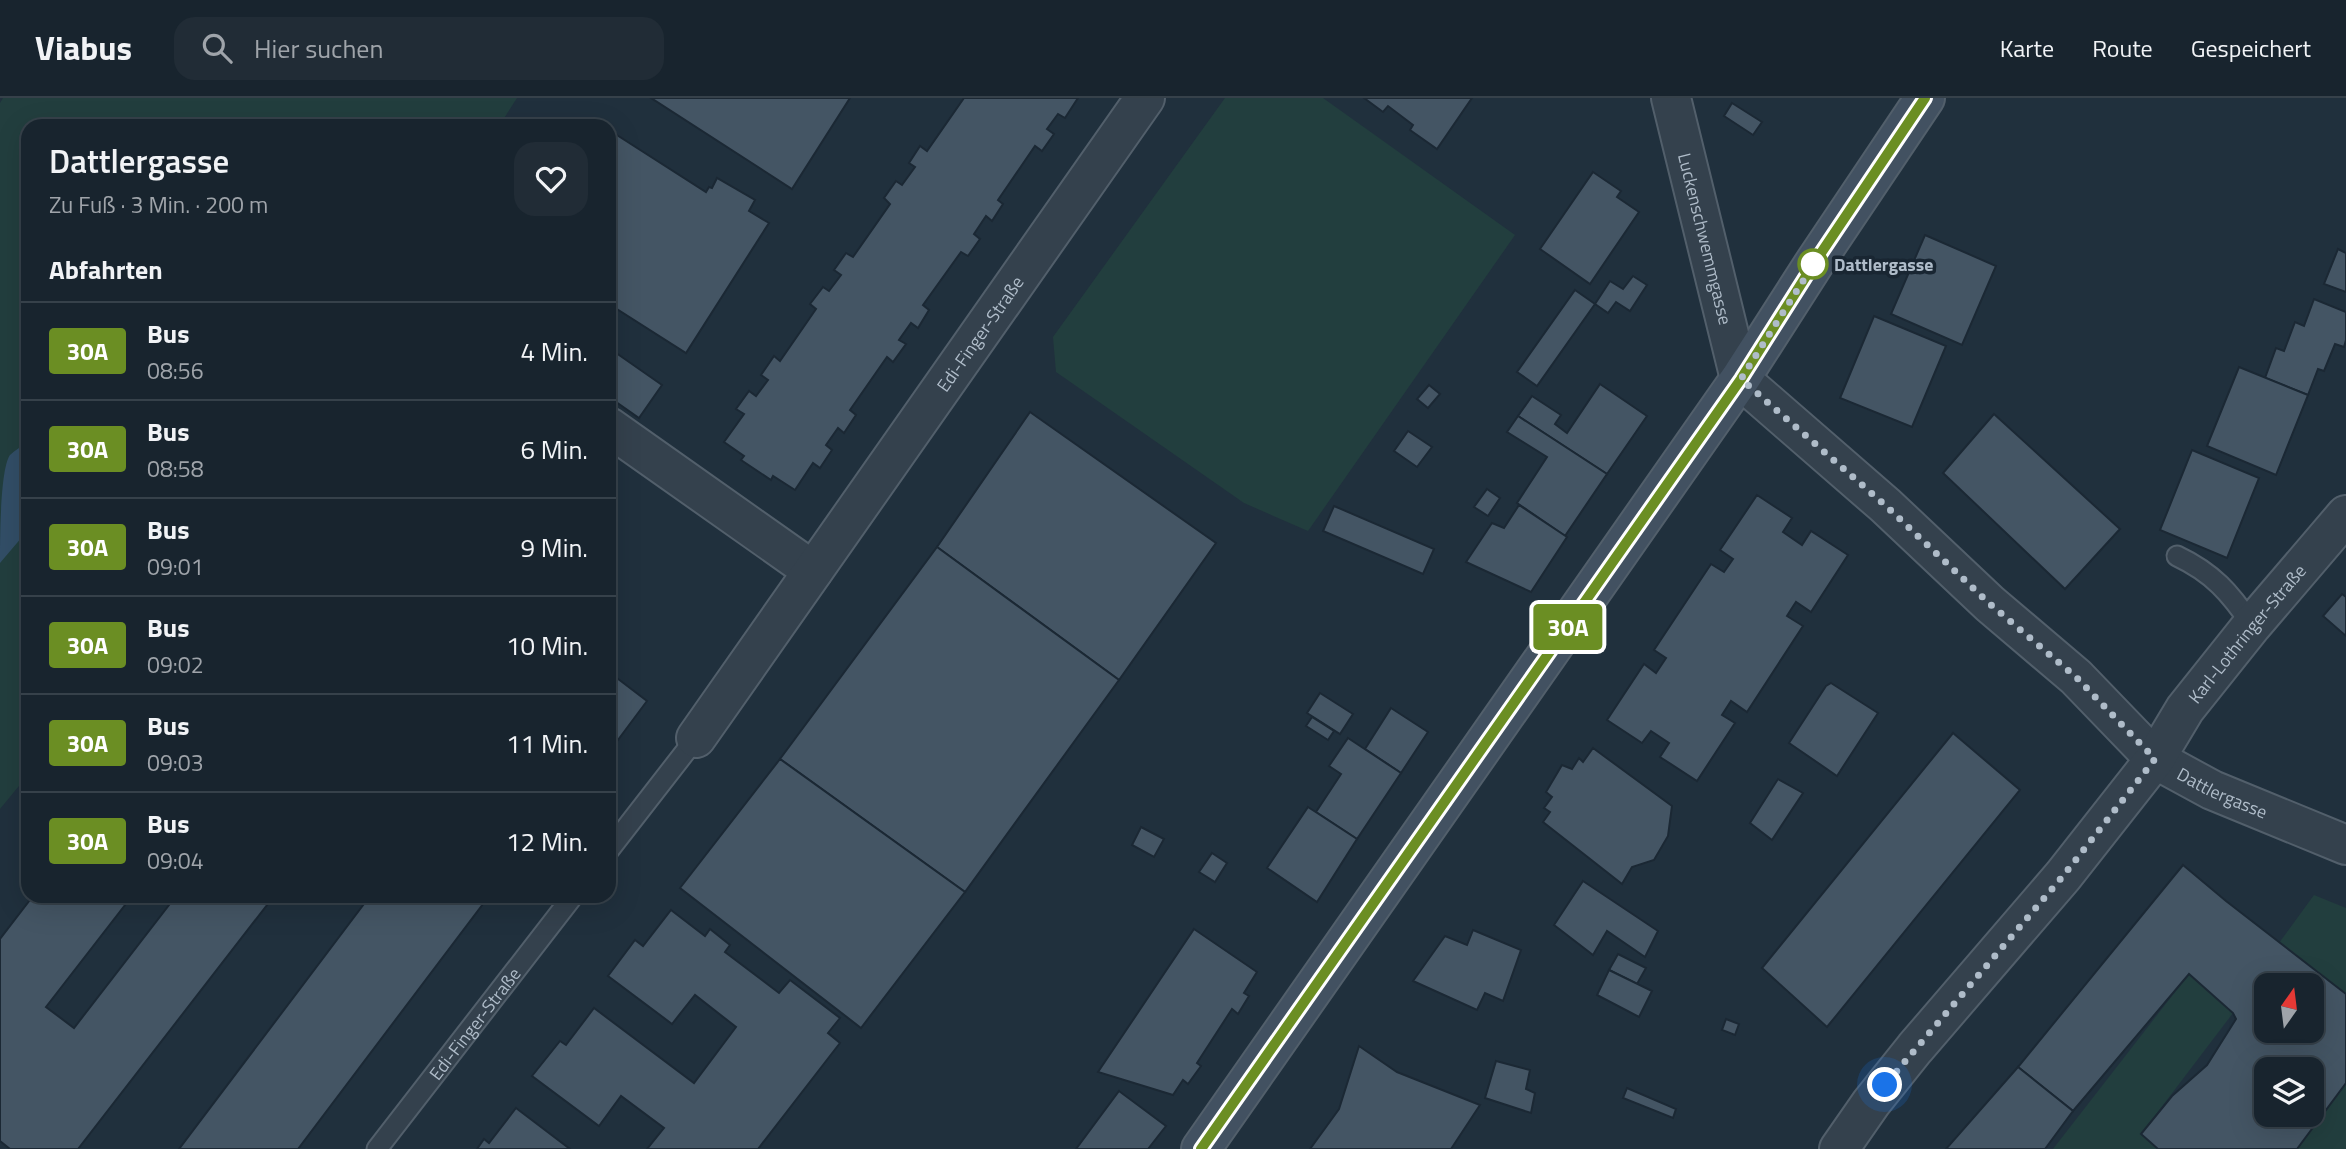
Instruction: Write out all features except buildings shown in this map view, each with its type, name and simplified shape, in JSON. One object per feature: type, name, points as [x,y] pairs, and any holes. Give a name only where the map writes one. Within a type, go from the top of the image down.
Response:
[{"type":"street","name":"Edi-Finger-Straße","points":[[696,737],[1145,98]]},
{"type":"street","name":"Luckenschwemmgasse","points":[[1671,98],[1741,379]]},
{"type":"street","points":[[1201,1149],[1741,379],[1815,262],[1925,98]]},
{"type":"street","name":"Dattlergasse","points":[[1741,379],[1885,505],[1990,604],[2076,677],[2155,759],[2212,790],[2346,845]]},
{"type":"street","points":[[616,433],[813,571]]},
{"type":"street","name":"Karl-Lothringer-Straße","points":[[1839,1149],[1915,1048],[2063,876],[2155,759],[2185,709],[2252,625],[2346,515]]},
{"type":"lane","points":[[2177,556],[2201,567],[2233,598],[2252,625]]},
{"type":"lane","name":"Edi-Finger-Straße","points":[[616,841],[696,737]]},
{"type":"lane","name":"Edi-Finger-Straße","points":[[377,1149],[568,903]]},
{"type":"green space","points":[[3,98],[517,98],[504,119],[21,119],[21,784],[0,809],[0,103]]},
{"type":"green space","points":[[1225,98],[1323,98],[1515,235],[1308,531],[1244,503],[1056,372],[1053,337]]},
{"type":"green space","points":[[2314,895],[2346,908],[2346,994],[2324,977],[2324,973],[2318,973],[2279,943]]},
{"type":"green space","points":[[2189,974],[2233,1013],[2141,1134],[2158,1149],[2053,1149]]},
{"type":"green space","points":[[2346,1083],[2346,1149],[2297,1149],[2313,1127],[2324,1127],[2324,1113]]},
{"type":"water","points":[[21,447],[21,538],[0,563],[4,475],[10,455]]},
{"type":"bus line","name":"30A","points":[[1201,1149],[1741,379],[1815,262],[1925,98]]},
{"type":"place","name":"Dattlergasse","points":[[1813,264]]},
{"type":"route","points":[[1813,264],[1815,262],[1741,379],[1885,505],[1990,604],[2076,677],[2155,759],[2063,876],[1885,1085]]}]
